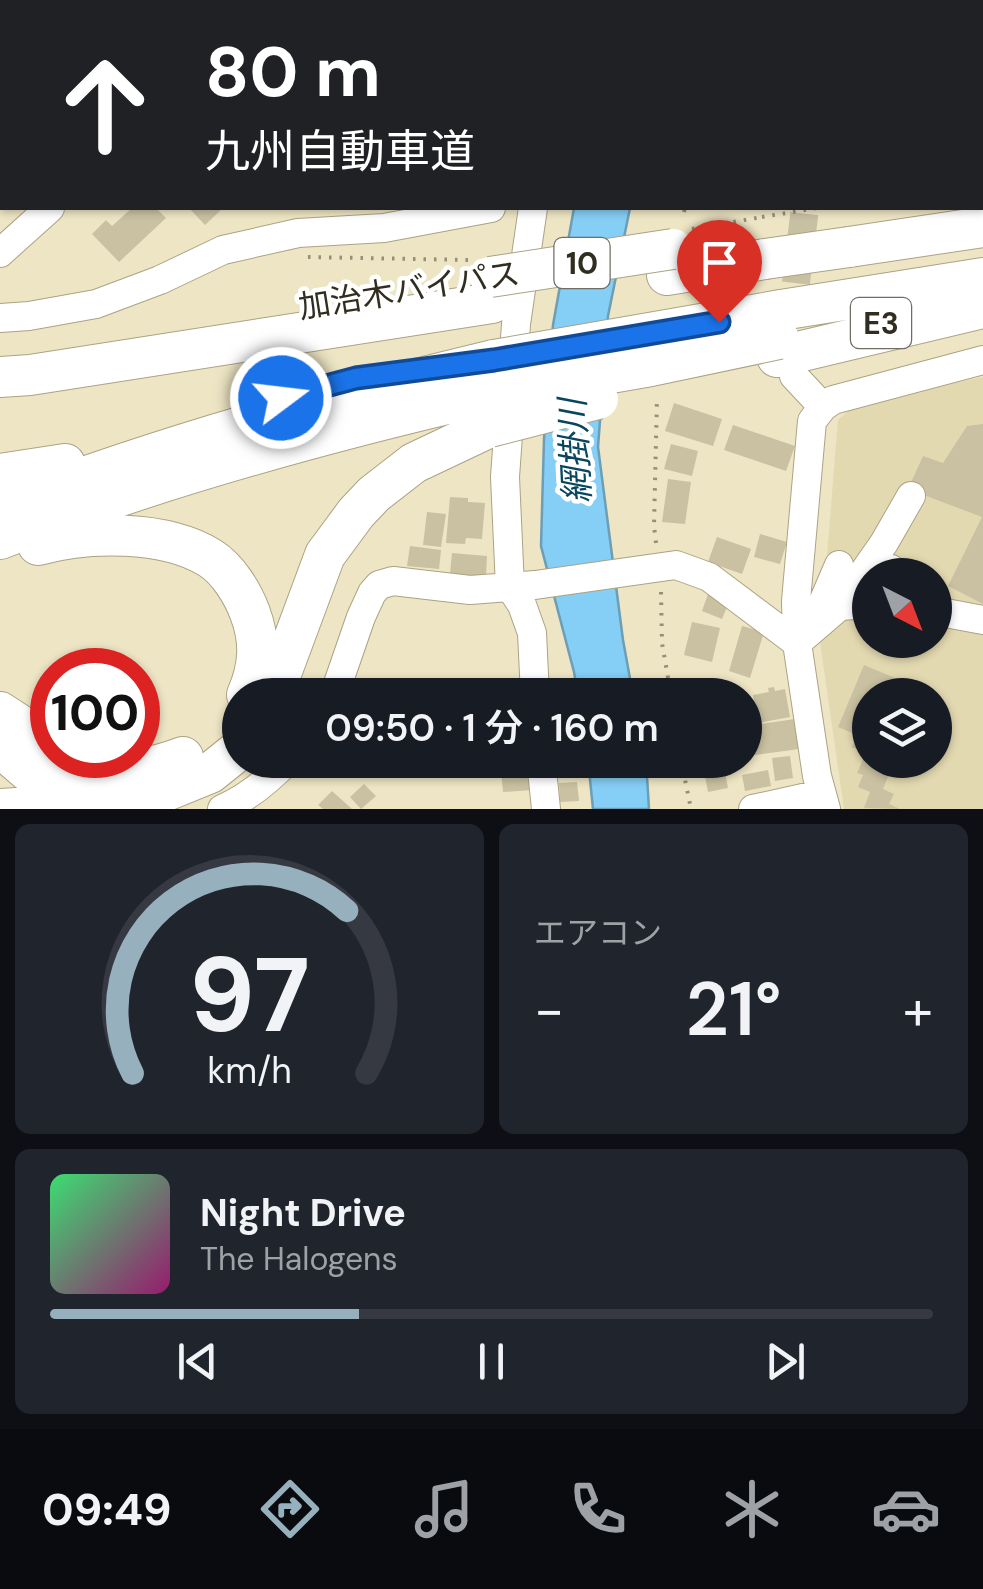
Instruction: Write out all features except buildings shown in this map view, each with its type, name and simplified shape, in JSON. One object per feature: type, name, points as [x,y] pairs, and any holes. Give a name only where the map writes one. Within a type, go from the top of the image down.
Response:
[{"type":"highway","name":"加治木バイパス","points":[[0,377],[48,372],[679,235],[763,237],[925,210]]},
{"type":"highway","name":"加治木バイパス","points":[[837,226],[983,227]]},
{"type":"highway","name":"E3","points":[[783,346],[983,278]]},
{"type":"highway","name":"加治木バイパス","points":[[0,352],[484,280]]},
{"type":"highway","name":"E3","points":[[0,539],[183,475],[375,420],[490,394],[783,346],[983,308]]},
{"type":"highway","points":[[0,474],[60,466],[169,429],[356,378],[490,394],[648,386],[783,346]]},
{"type":"highway","name":"E3","points":[[0,508],[174,447],[366,391],[490,394]]},
{"type":"highway","points":[[279,678],[325,555],[356,513],[490,394]]},
{"type":"highway","points":[[0,557],[58,540],[105,535],[180,544],[212,559],[245,599],[255,626],[258,654],[254,678]]},
{"type":"highway","points":[[0,712],[30,732]]},
{"type":"highway","points":[[160,765],[193,754],[222,733]]},
{"type":"highway","points":[[0,747],[28,771],[78,793],[118,800],[160,793],[210,774],[222,764]]},
{"type":"street","points":[[0,253],[48,210]]},
{"type":"street","points":[[0,318],[96,304],[160,280],[222,250],[298,233],[384,228],[481,210]]},
{"type":"street","points":[[533,210],[516,324],[505,476],[523,586],[522,605],[532,633],[534,678]]},
{"type":"street","points":[[783,346],[823,408]]},
{"type":"street","points":[[753,809],[823,801],[796,601],[812,421],[833,400],[983,360]]},
{"type":"street","points":[[878,558],[911,496]]},
{"type":"street","points":[[803,638],[838,564]]},
{"type":"street","points":[[340,678],[372,593],[393,581],[470,590],[676,565],[709,577],[803,638]]},
{"type":"street","points":[[803,638],[852,606]]},
{"type":"street","points":[[952,615],[983,620]]},
{"type":"street","points":[[222,809],[269,778]]},
{"type":"street","points":[[543,778],[546,809]]},
{"type":"street","points":[[0,804],[33,801],[83,809]]},
{"type":"path","points":[[679,235],[763,237],[837,226]]},
{"type":"path","points":[[295,257],[484,280]]},
{"type":"path","points":[[657,398],[654,526],[667,678]]},
{"type":"path","points":[[685,778],[691,809]]},
{"type":"shaded area","points":[[983,377],[983,809],[844,809],[820,642],[838,420],[857,403]]},
{"type":"water","name":"網掛川","points":[[574,210],[630,210],[608,316],[598,447],[630,678],[575,678],[541,546],[553,325]]},
{"type":"water","points":[[590,778],[647,778],[649,809],[593,809]]},
{"type":"tunnel","points":[[794,325],[805,210]]},
{"type":"route","points":[[281,398],[356,378],[494,360],[719,322]]}]
